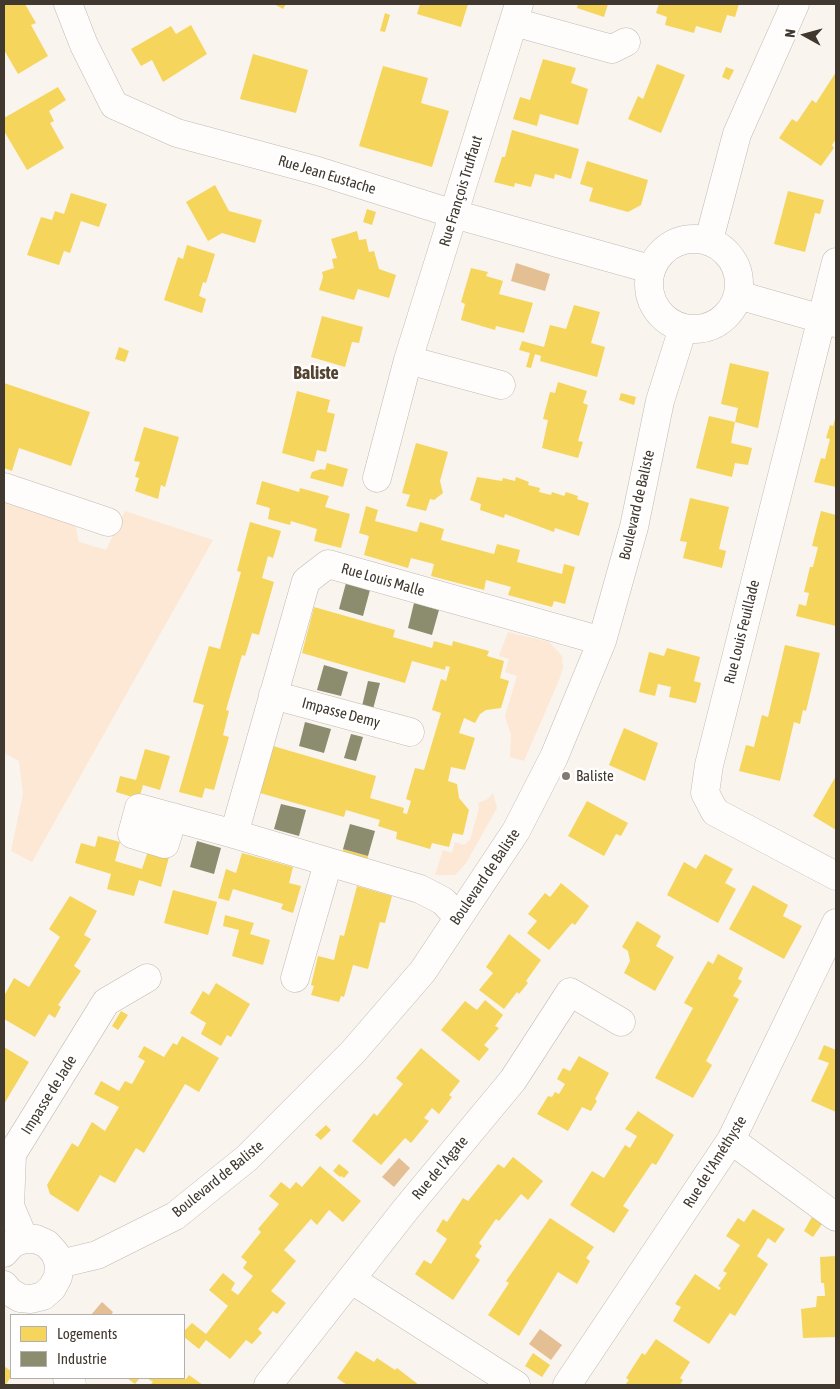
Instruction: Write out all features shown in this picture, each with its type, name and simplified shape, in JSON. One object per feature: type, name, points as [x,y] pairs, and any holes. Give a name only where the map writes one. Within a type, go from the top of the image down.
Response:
[{"type":"street","name":"Rue Jean Eustache","points":[[68,4],[84,45],[114,105],[177,133],[318,171],[454,214],[650,269]]},
{"type":"street","points":[[708,240],[737,134],[795,4]]},
{"type":"street","name":"Rue François Truffaut","points":[[377,478],[408,360],[517,13],[612,49],[626,42]]},
{"type":"street","points":[[691,238],[708,240],[723,249],[734,262],[739,278],[738,295],[730,311],[717,323],[700,329],[683,328],[666,320],[654,306],[648,288],[650,269],[659,254],[673,243],[691,238]]},
{"type":"street","name":"Rue Louis Feuillade","points":[[836,262],[828,321],[709,765],[705,793],[715,812],[836,876]]},
{"type":"street","points":[[738,295],[828,321]]},
{"type":"street","name":"Boulevard de Baliste","points":[[59,1264],[97,1255],[175,1216],[247,1158],[353,1052],[423,972],[516,831],[554,757],[602,641],[634,527],[660,401],[683,328]]},
{"type":"street","points":[[408,360],[501,385]]},
{"type":"street","points":[[4,487],[108,522]]},
{"type":"street","name":"Rue Louis Malle","points":[[234,834],[306,581],[328,564],[602,641]]},
{"type":"street","name":"Impasse Demy","points":[[273,695],[410,732]]},
{"type":"street","points":[[173,817],[420,889],[443,901],[458,917]]},
{"type":"street","points":[[295,978],[328,863]]},
{"type":"street","name":"Rue de l'Améthyste","points":[[567,1385],[731,1140],[836,923]]},
{"type":"street","name":"Impasse de Jade","points":[[14,1246],[10,1206],[12,1154],[106,1002],[147,978]]},
{"type":"street","name":"Rue de l'Agate","points":[[268,1385],[406,1209],[513,1080],[570,992],[621,1022]]},
{"type":"street","points":[[731,1140],[836,1218]]},
{"type":"street","points":[[4,1285],[10,1292],[20,1298],[32,1299],[45,1306],[58,1277],[59,1264],[55,1253],[47,1244],[36,1239],[14,1246]]},
{"type":"street","points":[[352,1280],[516,1385]]},
{"type":"shaded area","points":[[516,263],[550,274],[545,291],[511,281]]},
{"type":"shaded area","points":[[4,498],[74,520],[79,542],[106,550],[125,511],[213,540],[32,862],[11,851],[23,794],[19,761],[4,753]]},
{"type":"shaded area","points":[[508,632],[549,642],[562,656],[563,668],[559,680],[524,761],[510,757],[511,735],[505,716],[517,676],[505,672],[509,659],[499,656]]},
{"type":"shaded area","points":[[493,793],[497,808],[466,863],[455,875],[435,875],[443,850],[452,853],[455,842],[464,845],[470,840],[479,808],[478,803],[488,799]]},
{"type":"shaded area","points":[[399,1158],[410,1168],[394,1187],[382,1177]]},
{"type":"shaded area","points":[[102,1302],[113,1312],[112,1314],[92,1314]]},
{"type":"shaded area","points":[[540,1329],[562,1345],[551,1360],[529,1344]]},
{"type":"building: Logements","points":[[4,4],[25,4],[36,23],[31,25],[48,56],[18,74],[4,50]]},
{"type":"building: Logements","points":[[274,4],[286,4],[283,9]]},
{"type":"building: Logements","points":[[420,4],[468,4],[461,27],[417,14]]},
{"type":"building: Logements","points":[[578,4],[608,4],[604,17],[577,8]]},
{"type":"building: Logements","points":[[659,4],[739,4],[735,17],[727,15],[721,33],[696,26],[694,33],[665,25],[667,17],[656,13]]},
{"type":"building: Logements","points":[[385,13],[390,15],[385,32],[380,31]]},
{"type":"building: Logements","points":[[191,25],[207,54],[163,82],[152,60],[141,66],[131,49],[171,26],[176,34]]},
{"type":"building: Logements","points":[[253,54],[308,70],[296,113],[240,99]]},
{"type":"building: Logements","points":[[543,59],[576,68],[571,83],[588,89],[578,125],[540,114],[537,126],[513,119],[520,97],[530,100]]},
{"type":"building: Logements","points":[[657,64],[685,75],[661,133],[628,119],[638,96],[643,99]]},
{"type":"building: Logements","points":[[383,66],[428,78],[421,103],[449,111],[432,167],[359,146]]},
{"type":"building: Logements","points":[[726,67],[734,70],[729,80],[722,77]]},
{"type":"building: Logements","points":[[836,72],[836,139],[832,145],[834,148],[821,166],[779,138],[792,119],[797,122],[812,100],[816,103]]},
{"type":"building: Logements","points":[[58,87],[66,100],[49,111],[54,121],[50,123],[64,148],[27,170],[4,131],[4,118]]},
{"type":"building: Logements","points":[[512,130],[579,149],[571,179],[555,174],[554,179],[535,174],[531,187],[515,183],[514,187],[494,182],[502,157],[505,157]]},
{"type":"building: Logements","points":[[587,161],[648,180],[641,205],[628,212],[589,201],[593,188],[580,184]]},
{"type":"building: Logements","points":[[215,185],[229,211],[262,220],[255,243],[222,233],[208,241],[186,202]]},
{"type":"building: Logements","points":[[788,191],[824,200],[820,214],[815,213],[805,252],[774,244]]},
{"type":"building: Logements","points":[[71,193],[107,204],[99,227],[81,221],[70,253],[64,251],[59,265],[27,255],[41,217],[52,220],[55,211],[64,214]]},
{"type":"building: Logements","points":[[367,209],[376,212],[372,225],[363,222]]},
{"type":"building: Logements","points":[[357,231],[359,240],[366,239],[369,252],[374,251],[379,269],[396,275],[389,298],[358,289],[354,300],[319,290],[323,277],[322,272],[334,268],[332,259],[337,258],[331,239]]},
{"type":"building: Logements","points":[[187,245],[215,254],[206,283],[203,282],[199,296],[206,299],[202,313],[164,300],[178,257],[183,259]]},
{"type":"building: Logements","points":[[471,268],[488,272],[486,276],[503,281],[499,294],[533,303],[524,333],[496,326],[495,330],[461,320],[465,304],[461,302]]},
{"type":"building: Logements","points":[[574,305],[600,312],[591,343],[605,347],[597,377],[540,361],[541,356],[535,354],[531,368],[526,367],[530,353],[519,350],[522,341],[544,347],[550,325],[566,329]]},
{"type":"building: Logements","points":[[322,316],[363,327],[359,343],[352,342],[345,367],[311,357]]},
{"type":"building: Logements","points":[[119,347],[129,351],[125,362],[115,359]]},
{"type":"building: Logements","points":[[730,363],[769,372],[758,428],[735,422],[738,408],[721,404]]},
{"type":"building: Logements","points":[[558,382],[587,391],[583,403],[588,405],[578,441],[583,442],[578,458],[542,448],[548,420],[543,419],[550,392],[555,393]]},
{"type":"building: Logements","points":[[4,383],[90,412],[71,466],[19,448],[12,471],[4,468]]},
{"type":"building: Logements","points":[[297,391],[330,400],[327,412],[335,414],[326,452],[317,450],[314,462],[282,453]]},
{"type":"building: Logements","points":[[621,393],[636,397],[634,405],[619,400]]},
{"type":"building: Logements","points":[[836,415],[836,487],[814,482],[821,458],[825,459],[830,439],[826,438],[830,425],[833,426]]},
{"type":"building: Logements","points":[[709,416],[735,422],[731,443],[752,448],[748,465],[735,463],[732,477],[696,468]]},
{"type":"building: Logements","points":[[144,427],[179,437],[165,487],[161,485],[158,499],[135,491],[139,478],[135,477],[140,462],[134,461]]},
{"type":"building: Logements","points":[[416,443],[448,452],[440,481],[443,493],[434,500],[430,499],[426,511],[406,506],[410,495],[402,493]]},
{"type":"building: Logements","points":[[327,463],[348,469],[343,487],[310,478],[312,472],[321,469],[325,470]]},
{"type":"building: Logements","points":[[477,477],[502,481],[503,478],[515,481],[516,477],[529,482],[528,485],[540,488],[539,492],[551,495],[552,492],[564,496],[566,492],[578,496],[577,499],[589,503],[579,536],[555,528],[554,532],[505,514],[504,518],[480,510],[481,504],[470,500]]},
{"type":"building: Logements","points":[[262,481],[299,492],[300,488],[329,496],[325,507],[350,514],[341,548],[314,541],[317,529],[291,521],[290,525],[268,519],[270,508],[256,504]]},
{"type":"building: Logements","points":[[690,498],[729,507],[719,549],[726,551],[722,568],[683,558],[687,542],[680,541]]},
{"type":"building: Logements","points":[[366,506],[378,510],[375,521],[417,532],[420,522],[444,529],[441,540],[494,554],[497,544],[520,550],[517,562],[562,574],[564,564],[575,567],[565,604],[554,601],[552,607],[508,595],[511,587],[486,580],[484,590],[431,576],[434,564],[411,558],[408,568],[364,555],[369,536],[359,533]]},
{"type":"building: Logements","points":[[821,511],[836,515],[836,626],[796,616],[799,604],[806,606],[809,593],[804,592],[810,567],[813,567],[818,547],[812,546]]},
{"type":"building: Logements","points":[[250,522],[281,531],[273,558],[268,556],[262,578],[274,582],[259,635],[252,633],[245,656],[242,655],[226,710],[229,711],[223,735],[229,737],[214,790],[205,788],[202,798],[179,792],[204,705],[193,702],[209,646],[220,649],[241,572],[237,571]]},
{"type":"building: Logements","points":[[314,607],[395,630],[393,637],[432,648],[434,641],[452,646],[453,641],[489,651],[487,656],[504,661],[500,678],[509,681],[501,708],[486,710],[480,714],[475,723],[464,718],[459,733],[475,738],[465,770],[451,767],[448,781],[457,784],[459,798],[469,810],[463,835],[453,833],[449,847],[432,843],[430,849],[396,839],[397,832],[378,826],[380,820],[346,810],[344,817],[260,793],[273,746],[376,776],[370,798],[404,808],[403,813],[407,814],[411,801],[406,799],[415,768],[424,770],[441,713],[432,710],[441,679],[446,681],[450,667],[446,666],[445,670],[412,661],[405,683],[302,653]]},
{"type":"building: Logements","points":[[785,645],[820,653],[806,711],[803,710],[800,724],[794,722],[780,781],[739,771],[746,745],[754,747],[762,715],[768,717]]},
{"type":"building: Logements","points":[[667,648],[700,657],[694,681],[701,683],[696,703],[669,697],[671,687],[658,684],[655,696],[639,692],[649,652],[664,656]]},
{"type":"building: Logements","points":[[624,728],[658,743],[645,781],[609,765]]},
{"type":"building: Logements","points":[[145,749],[170,756],[160,790],[143,785],[139,799],[116,792],[120,776],[136,780]]},
{"type":"building: Logements","points":[[836,776],[836,830],[813,816]]},
{"type":"building: Logements","points":[[587,801],[628,823],[621,836],[616,834],[604,856],[568,836]]},
{"type":"building: Logements","points":[[98,836],[120,842],[115,861],[142,869],[148,851],[169,857],[161,887],[139,880],[134,896],[107,889],[111,874],[75,863],[81,843],[95,847]]},
{"type":"building: Logements","points":[[343,849],[368,856],[367,862],[342,855]]},
{"type":"building: Logements","points":[[242,853],[293,867],[289,883],[301,886],[293,913],[281,909],[283,904],[233,889],[229,901],[218,898],[226,869],[236,873]]},
{"type":"building: Logements","points":[[705,854],[733,869],[725,883],[736,889],[718,923],[667,895],[684,862],[696,869]]},
{"type":"building: Logements","points":[[561,883],[589,906],[575,925],[572,923],[549,950],[527,933],[537,921],[528,914],[545,893],[550,897]]},
{"type":"building: Logements","points":[[753,885],[788,905],[783,916],[802,926],[784,959],[729,929]]},
{"type":"building: Logements","points":[[357,886],[392,896],[385,923],[380,922],[368,969],[353,965],[344,997],[341,996],[339,1002],[311,995],[314,986],[311,985],[318,956],[334,960],[340,935],[344,936]]},
{"type":"building: Logements","points":[[173,890],[217,902],[208,935],[164,923]]},
{"type":"building: Logements","points":[[70,896],[97,911],[84,935],[91,939],[74,966],[81,971],[58,1005],[61,1007],[55,1018],[49,1014],[35,1037],[4,1019],[4,996],[14,978],[29,987],[60,937],[49,929]]},
{"type":"building: Logements","points":[[225,915],[254,923],[250,934],[270,940],[263,965],[232,956],[239,930],[223,926]]},
{"type":"building: Logements","points":[[637,921],[661,936],[656,946],[674,957],[655,991],[624,973],[630,961],[628,951],[622,947]]},
{"type":"building: Logements","points":[[509,934],[541,960],[526,981],[528,983],[519,994],[517,992],[504,1009],[479,990],[493,973],[486,967]]},
{"type":"building: Logements","points":[[718,954],[743,968],[738,979],[742,981],[733,996],[739,999],[706,1061],[712,1065],[693,1098],[655,1078],[693,1008],[684,1003],[708,961],[713,964]]},
{"type":"building: Logements","points":[[216,983],[250,1004],[231,1037],[227,1035],[221,1046],[201,1034],[206,1023],[190,1013],[203,991],[209,995]]},
{"type":"building: Logements","points":[[485,1000],[503,1015],[495,1026],[499,1028],[484,1045],[489,1049],[479,1061],[441,1030],[465,1001],[477,1010]]},
{"type":"building: Logements","points":[[121,1011],[128,1015],[118,1030],[112,1026]]},
{"type":"building: Logements","points":[[182,1036],[219,1058],[199,1092],[185,1084],[144,1153],[136,1148],[115,1183],[100,1175],[78,1212],[50,1194],[47,1185],[72,1143],[78,1147],[92,1122],[105,1131],[119,1107],[94,1094],[101,1081],[119,1091],[125,1081],[132,1084],[145,1061],[138,1057],[144,1046],[164,1057],[173,1043],[177,1045]]},
{"type":"building: Logements","points":[[824,1045],[836,1050],[836,1112],[811,1101],[829,1063],[818,1059]]},
{"type":"building: Logements","points":[[4,1047],[29,1062],[4,1104]]},
{"type":"building: Logements","points":[[421,1048],[460,1081],[449,1095],[452,1097],[439,1114],[432,1108],[424,1118],[429,1121],[411,1143],[405,1138],[381,1165],[352,1141],[374,1113],[377,1116],[403,1084],[396,1078]]},
{"type":"building: Logements","points":[[579,1056],[609,1073],[595,1099],[597,1101],[591,1111],[582,1107],[568,1131],[537,1114],[548,1096],[552,1097],[555,1092],[559,1094],[565,1084],[557,1079],[563,1068],[570,1071]]},
{"type":"building: Logements","points":[[638,1111],[674,1135],[656,1165],[652,1163],[623,1206],[629,1210],[614,1233],[570,1205],[592,1171],[604,1178],[625,1145],[630,1148],[637,1136],[625,1129]]},
{"type":"building: Logements","points":[[326,1125],[331,1130],[321,1140],[315,1135]]},
{"type":"building: Logements","points":[[513,1157],[543,1181],[528,1200],[521,1194],[499,1221],[496,1219],[479,1243],[482,1246],[475,1256],[480,1260],[453,1300],[415,1274],[424,1260],[431,1264],[447,1239],[436,1231],[443,1219],[447,1222],[463,1198],[468,1201],[498,1164],[504,1168]]},
{"type":"building: Logements","points":[[339,1164],[349,1172],[344,1178],[333,1171]]},
{"type":"building: Logements","points":[[320,1166],[361,1201],[343,1222],[329,1210],[317,1225],[311,1219],[284,1250],[296,1261],[271,1291],[286,1303],[277,1314],[273,1311],[258,1329],[262,1333],[252,1344],[246,1340],[230,1359],[206,1340],[199,1349],[185,1338],[185,1330],[192,1323],[206,1334],[228,1306],[209,1290],[223,1273],[235,1283],[231,1290],[238,1295],[253,1276],[243,1268],[247,1262],[241,1257],[261,1232],[258,1229],[279,1204],[269,1196],[281,1182],[290,1189],[296,1182],[302,1187]]},
{"type":"building: Logements","points":[[753,1209],[785,1229],[775,1243],[768,1238],[757,1256],[768,1264],[735,1316],[730,1313],[709,1344],[673,1321],[681,1307],[675,1304],[695,1274],[719,1290],[721,1288],[718,1286],[727,1273],[723,1271],[740,1245],[726,1236],[738,1218],[744,1222]]},
{"type":"building: Logements","points":[[812,1217],[822,1224],[813,1237],[804,1231]]},
{"type":"building: Logements","points":[[550,1218],[594,1247],[586,1258],[590,1261],[577,1284],[558,1272],[519,1336],[488,1315],[509,1283],[506,1281]]},
{"type":"building: Logements","points":[[836,1256],[836,1337],[803,1338],[801,1309],[816,1307],[817,1296],[825,1296],[824,1283],[821,1283],[820,1257]]},
{"type":"building: Logements","points":[[656,1339],[690,1362],[680,1378],[683,1380],[680,1385],[625,1385],[629,1380],[626,1378],[642,1353],[645,1355]]},
{"type":"building: Logements","points":[[356,1351],[374,1362],[377,1358],[395,1370],[397,1368],[419,1385],[347,1385],[337,1378]]},
{"type":"building: Logements","points":[[533,1353],[550,1365],[542,1377],[525,1366]]},
{"type":"building: Logements","points":[[4,1366],[10,1370],[10,1378],[6,1385],[4,1385]]},
{"type":"building: Logements","points":[[189,1375],[203,1385],[150,1385],[153,1382],[148,1379],[185,1379]]},
{"type":"building: Logements","points":[[128,1379],[139,1379],[135,1384]]},
{"type":"building: Industrie","points":[[346,583],[370,590],[363,616],[339,609]]},
{"type":"building: Industrie","points":[[414,603],[439,610],[432,635],[408,628]]},
{"type":"building: Industrie","points":[[324,665],[348,672],[341,696],[317,690]]},
{"type":"building: Industrie","points":[[368,681],[380,683],[373,709],[362,706]]},
{"type":"building: Industrie","points":[[305,722],[331,729],[324,753],[299,746]]},
{"type":"building: Industrie","points":[[351,734],[363,737],[356,761],[344,758]]},
{"type":"building: Industrie","points":[[281,804],[306,810],[299,836],[274,829]]},
{"type":"building: Industrie","points":[[350,824],[375,831],[368,856],[343,849]]},
{"type":"building: Industrie","points":[[197,841],[221,848],[214,874],[190,867]]},
{"type":"place","name":"Baliste","points":[[566,776]]},
{"type":"district","name":"Baliste","points":[[316,373]]}]
